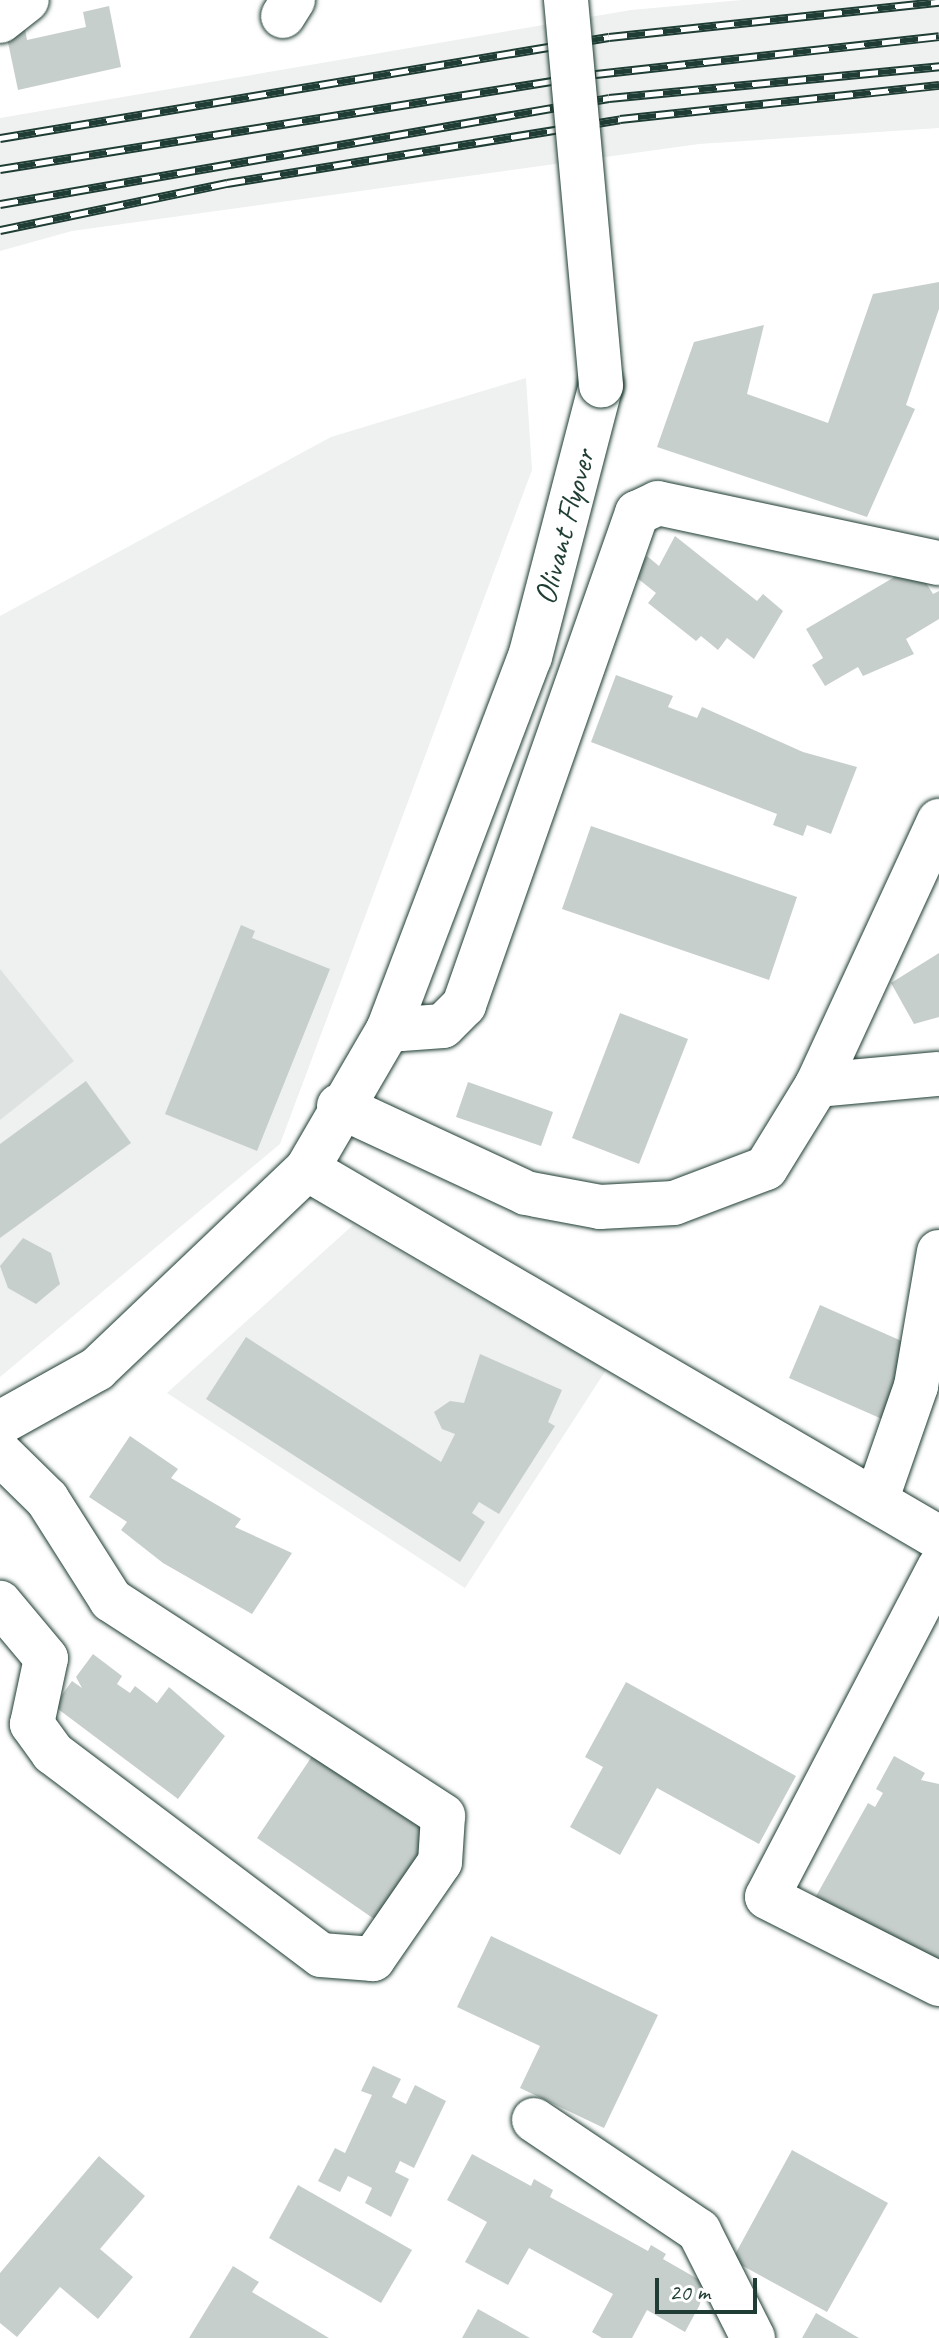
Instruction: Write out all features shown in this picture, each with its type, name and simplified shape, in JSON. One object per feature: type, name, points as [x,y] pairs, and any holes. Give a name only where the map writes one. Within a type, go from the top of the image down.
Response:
[{"type":"street","points":[[0,21],[27,0]]},
{"type":"street","name":"Olivant Flyover","points":[[0,1423],[97,1369],[307,1169],[339,1106],[388,1030],[530,657],[601,385],[566,0]]},
{"type":"street","points":[[388,1030],[443,1026],[464,1005],[637,513],[658,503],[939,563]]},
{"type":"street","points":[[339,1106],[526,1193],[600,1207],[674,1203],[766,1168],[817,1085],[939,821]]},
{"type":"street","points":[[817,1085],[939,1074]]},
{"type":"street","points":[[307,1169],[939,1538]]},
{"type":"street","points":[[876,1501],[916,1386],[939,1252]]},
{"type":"street","points":[[0,1453],[47,1499],[111,1600],[443,1816],[440,1862],[373,1959],[321,1955],[53,1753],[32,1724],[46,1658],[0,1603]]},
{"type":"street","points":[[939,1568],[767,1897],[939,1984]]},
{"type":"street","points":[[534,2120],[699,2231],[753,2338]]},
{"type":"shaded area","points":[[742,0],[939,0],[939,128],[699,144],[72,231],[0,251],[0,118],[631,10]]},
{"type":"shaded area","points":[[526,378],[532,470],[280,1144],[0,1377],[0,616],[331,437]]},
{"type":"shaded area","points":[[0,969],[74,1061],[0,1120]]},
{"type":"shaded area","points":[[353,1225],[606,1370],[465,1588],[167,1393]]},
{"type":"building","points":[[109,6],[121,67],[18,90],[5,28],[24,24],[27,40],[86,27],[83,12]]},
{"type":"building","points":[[939,282],[939,309],[906,405],[915,409],[867,517],[657,447],[694,342],[764,325],[747,394],[828,423],[873,294]]},
{"type":"building","points":[[675,536],[757,601],[763,594],[783,611],[754,659],[727,638],[718,650],[701,636],[696,641],[648,603],[656,593],[632,574],[647,556],[659,566]]},
{"type":"building","points":[[915,565],[933,594],[939,591],[939,619],[906,639],[914,654],[863,676],[858,667],[825,686],[812,665],[823,658],[806,629]]},
{"type":"building","points":[[616,675],[673,696],[668,707],[697,718],[702,707],[803,752],[857,767],[831,834],[807,825],[803,836],[773,825],[777,814],[591,742]]},
{"type":"building","points":[[591,826],[797,897],[769,980],[562,909]]},
{"type":"building","points":[[241,925],[255,931],[252,938],[330,969],[257,1151],[165,1114]]},
{"type":"building","points":[[939,953],[939,1017],[914,1024],[891,983]]},
{"type":"building","points":[[620,1013],[688,1039],[639,1164],[572,1138]]},
{"type":"building","points":[[86,1081],[131,1143],[0,1238],[0,1144]]},
{"type":"building","points":[[468,1082],[553,1112],[541,1146],[456,1117]]},
{"type":"building","points":[[23,1238],[51,1253],[60,1284],[36,1304],[8,1288],[0,1266]]},
{"type":"building","points":[[820,1305],[913,1346],[882,1419],[789,1378]]},
{"type":"building","points":[[246,1337],[441,1462],[455,1434],[442,1429],[434,1412],[450,1401],[464,1403],[480,1354],[562,1390],[548,1422],[555,1426],[499,1514],[479,1502],[472,1513],[485,1522],[460,1562],[206,1399]]},
{"type":"building","points":[[130,1436],[178,1469],[171,1478],[241,1519],[235,1527],[292,1553],[252,1614],[163,1563],[121,1530],[127,1522],[89,1497]]},
{"type":"building","points":[[93,1654],[122,1676],[117,1684],[130,1693],[135,1686],[157,1703],[169,1687],[225,1736],[178,1799],[54,1706],[72,1681],[82,1688],[76,1677]]},
{"type":"building","points":[[626,1682],[796,1776],[759,1844],[657,1788],[620,1855],[570,1827],[603,1767],[585,1757]]},
{"type":"building","points":[[323,1740],[444,1823],[377,1921],[257,1838]]},
{"type":"building","points":[[894,1756],[925,1773],[921,1780],[939,1784],[939,1968],[815,1898],[868,1803],[875,1807],[883,1793],[876,1789]]},
{"type":"building","points":[[491,1936],[658,2015],[604,2128],[520,2088],[540,2046],[457,2007]]},
{"type":"building","points":[[373,2066],[401,2079],[392,2097],[406,2104],[415,2085],[446,2101],[414,2168],[400,2161],[395,2172],[409,2179],[391,2217],[365,2203],[372,2188],[348,2176],[340,2192],[318,2181],[335,2148],[345,2153],[372,2095],[361,2091]]},
{"type":"building","points":[[792,2150],[888,2203],[827,2312],[732,2260]]},
{"type":"building","points":[[472,2154],[531,2186],[534,2179],[553,2190],[550,2197],[648,2251],[651,2245],[666,2254],[663,2259],[710,2286],[685,2332],[647,2310],[632,2338],[602,2338],[592,2332],[613,2294],[529,2248],[508,2285],[465,2262],[487,2222],[447,2200]]},
{"type":"building","points":[[99,2156],[145,2196],[100,2249],[133,2277],[98,2319],[60,2287],[17,2337],[0,2323],[0,2273]]},
{"type":"building","points":[[298,2185],[412,2250],[381,2303],[269,2238]]},
{"type":"building","points":[[233,2266],[259,2282],[252,2292],[329,2338],[189,2338]]},
{"type":"building","points":[[478,2309],[530,2338],[462,2338]]},
{"type":"building","points":[[816,2313],[859,2338],[802,2338]]},
{"type":"railway","points":[[0,138],[609,37],[939,2]]},
{"type":"railway","points":[[0,169],[596,74],[939,36]]},
{"type":"railway","points":[[0,204],[609,98],[939,66]]},
{"type":"railway","points":[[0,230],[227,183],[620,119],[939,85]]}]
